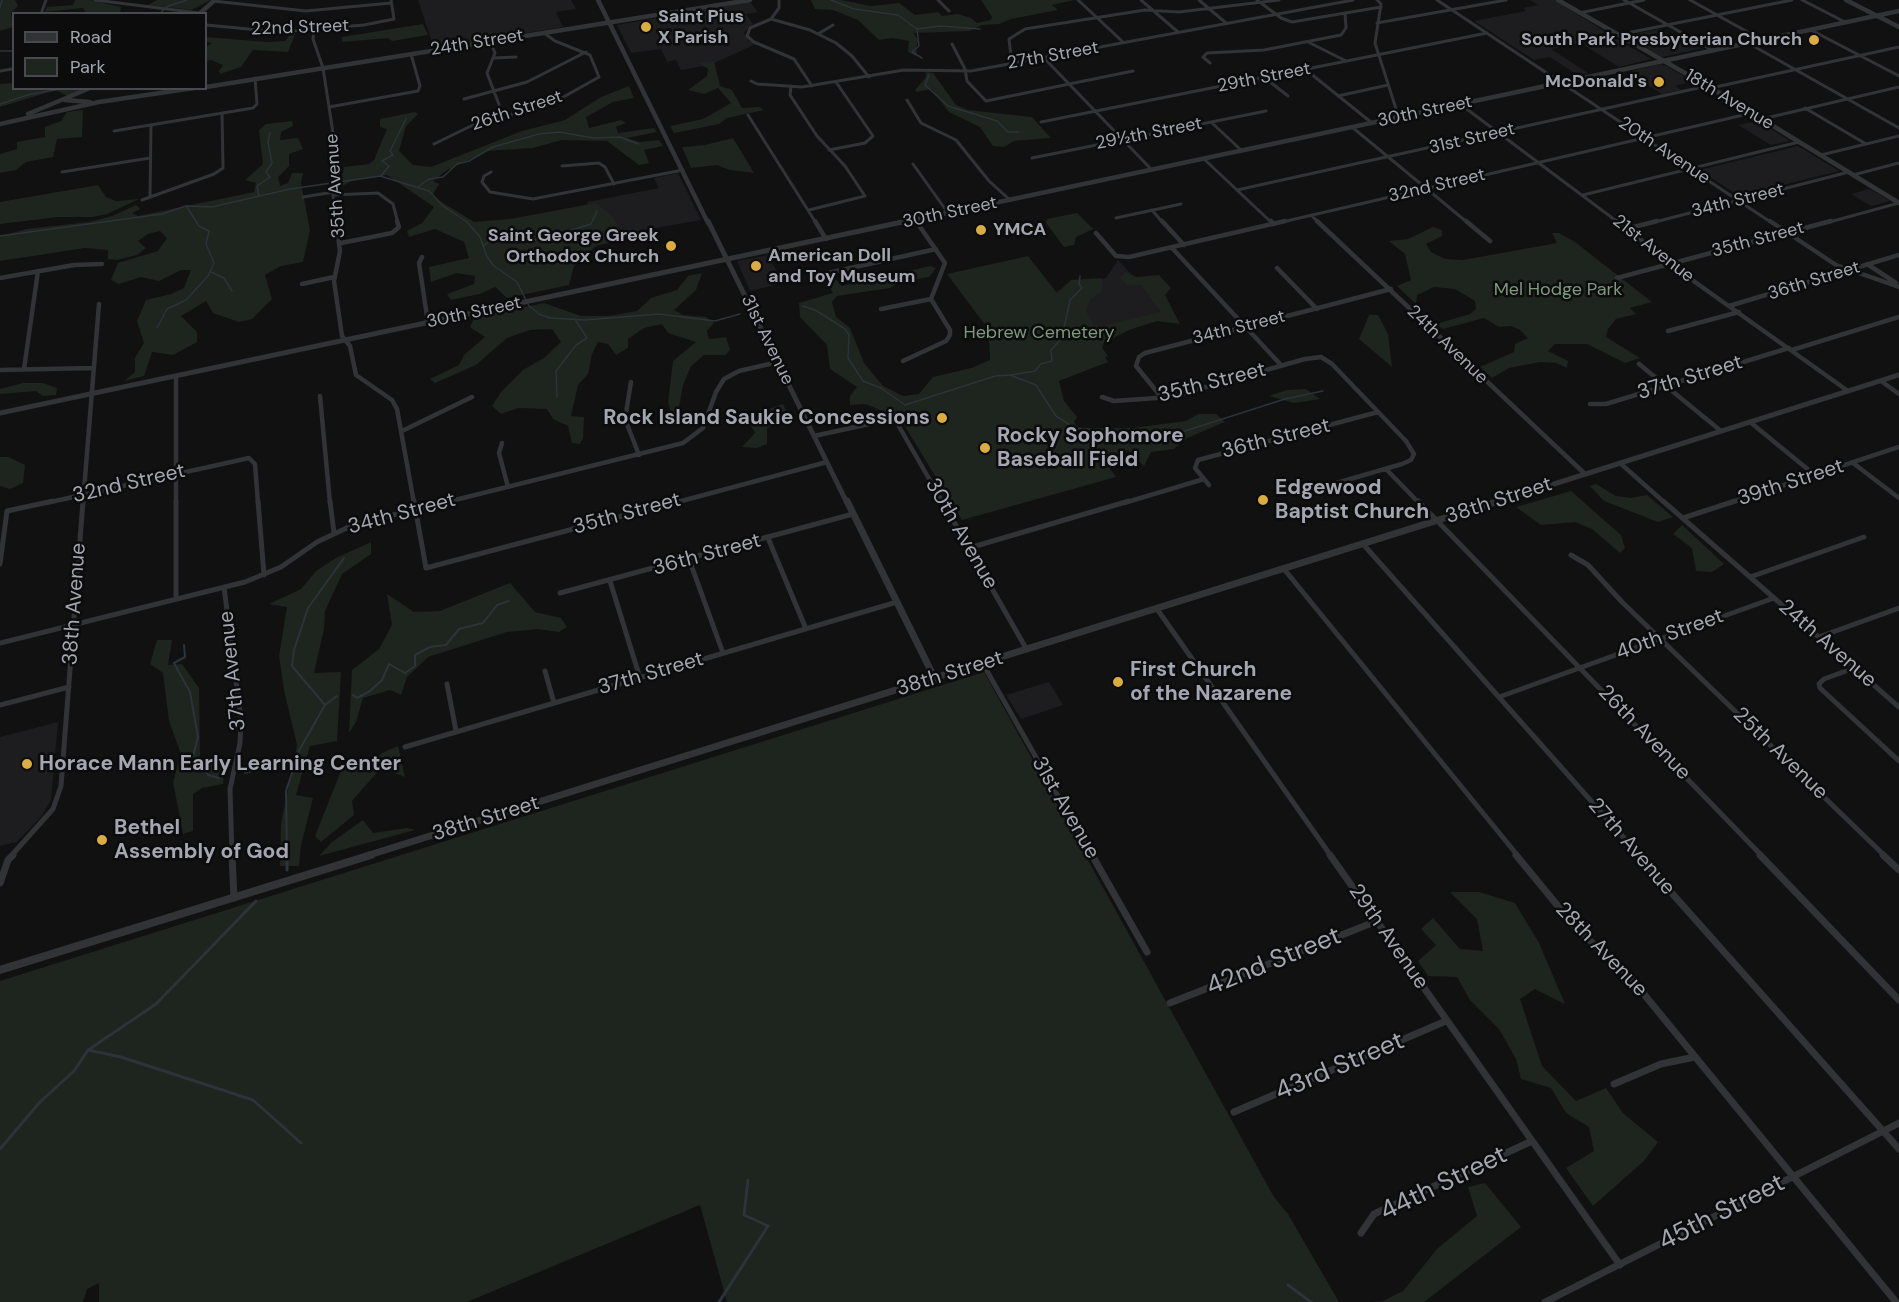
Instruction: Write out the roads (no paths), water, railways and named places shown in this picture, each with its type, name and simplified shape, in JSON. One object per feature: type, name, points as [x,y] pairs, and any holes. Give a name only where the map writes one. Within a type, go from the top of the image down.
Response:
[{"type":"street","points":[[95,0],[190,12]]},
{"type":"street","name":"31st Avenue","points":[[598,0],[935,680]]},
{"type":"street","name":"24th Street","points":[[207,87],[750,0]]},
{"type":"street","points":[[778,0],[779,8],[771,19],[753,26],[747,32],[747,36],[754,42],[794,59],[812,86]]},
{"type":"street","points":[[938,0],[949,11]]},
{"type":"street","points":[[1078,0],[1124,42]]},
{"type":"street","points":[[1141,0],[1178,32]]},
{"type":"street","points":[[1198,0],[1226,23]]},
{"type":"street","points":[[1257,0],[1288,21],[1381,7]]},
{"type":"street","points":[[1012,64],[1009,41],[1017,32],[1153,10],[1179,12],[1280,0]]},
{"type":"street","points":[[1316,0],[1324,5]]},
{"type":"street","name":"27th Street","points":[[751,81],[757,84],[812,86],[910,70],[965,72],[1353,0]]},
{"type":"street","points":[[1377,0],[1381,7],[1375,40],[1388,85],[1401,117]]},
{"type":"street","name":"20th Avenue","points":[[1437,0],[1849,271],[1898,285]]},
{"type":"street","points":[[1377,23],[1506,0]]},
{"type":"street","name":"18th Avenue","points":[[1558,0],[1709,87],[1899,203]]},
{"type":"street","points":[[1624,0],[1712,50]]},
{"type":"street","points":[[1579,13],[1644,0]]},
{"type":"street","points":[[1690,0],[1762,40]]},
{"type":"street","points":[[1617,36],[1792,0]]},
{"type":"street","points":[[1802,0],[1845,22]]},
{"type":"street","points":[[1846,0],[1899,27]]},
{"type":"street","points":[[200,12],[214,1],[306,11],[391,1]]},
{"type":"street","name":"22nd Street","points":[[207,25],[260,32],[314,30],[394,19],[391,1]]},
{"type":"street","name":"30th Street","points":[[0,413],[1899,11]]},
{"type":"street","points":[[1210,63],[1203,57],[1207,53],[1259,51],[1343,34],[1346,13]]},
{"type":"street","points":[[771,19],[818,34],[849,53],[868,76]]},
{"type":"street","points":[[818,34],[833,25]]},
{"type":"street","name":"35th Avenue","points":[[314,30],[313,39],[323,68],[339,175],[333,194],[341,243],[334,277],[342,336],[350,346],[356,375],[394,403],[402,431],[426,568]]},
{"type":"street","points":[[1811,30],[1899,76]]},
{"type":"street","points":[[544,33],[555,41],[586,52]]},
{"type":"street","name":"29th Street","points":[[1041,122],[1486,33]]},
{"type":"street","points":[[490,41],[495,50],[494,58],[487,70],[503,115]]},
{"type":"street","points":[[1308,42],[1346,61]]},
{"type":"street","points":[[1748,43],[1899,128]]},
{"type":"street","points":[[952,44],[970,85],[981,99],[989,101],[1132,71]]},
{"type":"street","name":"31st Street","points":[[1238,190],[1899,47]]},
{"type":"street","points":[[464,99],[533,79],[586,52]]},
{"type":"street","name":"26th Street","points":[[434,144],[467,127],[503,115],[546,105],[599,77],[593,60],[586,52]]},
{"type":"street","points":[[329,107],[418,91],[420,88],[411,54]]},
{"type":"street","points":[[494,58],[516,57]]},
{"type":"street","points":[[1044,58],[1152,170]]},
{"type":"street","points":[[0,71],[12,69]]},
{"type":"street","points":[[1305,69],[1372,123]]},
{"type":"street","points":[[114,131],[254,107],[257,104],[255,78]]},
{"type":"street","points":[[1265,78],[1288,96]]},
{"type":"street","points":[[829,150],[872,139],[872,132],[836,82]]},
{"type":"street","points":[[1338,96],[1388,85]]},
{"type":"street","points":[[791,86],[790,95],[829,150],[845,166],[864,197],[809,210]]},
{"type":"street","points":[[1762,119],[1899,87]]},
{"type":"street","points":[[0,124],[86,90]]},
{"type":"street","points":[[86,102],[77,98],[87,90]]},
{"type":"street","points":[[0,124],[99,102],[180,90]]},
{"type":"street","points":[[62,100],[99,102]]},
{"type":"street","points":[[907,100],[921,123],[956,140],[989,182],[1010,200]]},
{"type":"street","name":"21st Avenue","points":[[1460,104],[1583,195],[1671,264],[1848,391]]},
{"type":"street","points":[[1805,108],[1866,144]]},
{"type":"street","name":"29½th Street","points":[[1032,158],[1266,111]]},
{"type":"street","points":[[142,200],[214,174],[223,168],[222,113]]},
{"type":"street","name":"32nd Street","points":[[1096,233],[1120,258],[1173,248],[1752,113]]},
{"type":"street","points":[[748,115],[826,239]]},
{"type":"street","points":[[1211,122],[1242,151]]},
{"type":"street","points":[[150,197],[151,125]]},
{"type":"street","points":[[1352,127],[1490,241]]},
{"type":"street","points":[[1821,155],[1899,136]]},
{"type":"street","points":[[1583,195],[1799,142]]},
{"type":"street","points":[[62,172],[150,158]]},
{"type":"street","points":[[1204,159],[1274,224]]},
{"type":"street","name":"34th Street","points":[[1626,229],[1899,163]]},
{"type":"street","points":[[562,166],[601,164],[614,184]]},
{"type":"street","points":[[914,164],[948,213]]},
{"type":"street","points":[[491,172],[482,180],[484,187],[494,194],[539,199],[683,171]]},
{"type":"street","points":[[303,197],[362,192],[378,193],[392,202],[399,227],[395,232],[341,243]]},
{"type":"street","name":"35th Street","points":[[1617,278],[1899,203]]},
{"type":"street","points":[[1116,218],[1181,204]]},
{"type":"street","points":[[1152,210],[1184,245]]},
{"type":"street","points":[[396,212],[402,211]]},
{"type":"street","name":"24th Avenue","points":[[1311,215],[1585,474]]},
{"type":"street","points":[[915,220],[945,263],[931,299]]},
{"type":"street","points":[[1173,248],[1281,365]]},
{"type":"street","points":[[828,273],[936,249]]},
{"type":"street","name":"36th Street","points":[[1729,306],[1899,255]]},
{"type":"street","points":[[422,257],[419,263],[428,323]]},
{"type":"street","points":[[0,278],[102,264]]},
{"type":"street","name":"20th Avenue","points":[[1867,264],[1898,285]]},
{"type":"street","points":[[1277,268],[1317,309]]},
{"type":"street","points":[[24,369],[38,271]]},
{"type":"street","points":[[302,284],[334,277]]},
{"type":"street","name":"34th Street","points":[[1162,398],[1136,366],[1138,357],[1150,351],[1390,290]]},
{"type":"street","points":[[881,309],[931,299]]},
{"type":"street","points":[[903,361],[946,341],[950,336],[950,330],[931,299]]},
{"type":"street","name":"38th Avenue","points":[[0,883],[8,860],[49,816],[57,802],[69,687],[92,368],[99,304]]},
{"type":"street","points":[[1668,331],[1739,312]]},
{"type":"street","name":"37th Street","points":[[1590,404],[1606,404],[1899,317]]},
{"type":"street","name":"35th Street","points":[[1102,397],[1114,401],[1162,398],[1281,365],[1321,357],[1332,364],[1378,412]]},
{"type":"street","name":"34th Street","points":[[0,643],[264,575],[334,533],[353,525],[683,443],[703,428],[720,383],[729,375],[778,362]]},
{"type":"street","points":[[1639,364],[1721,431]]},
{"type":"street","points":[[0,370],[92,368]]},
{"type":"street","name":"38th Street","points":[[0,970],[935,680],[1899,375]]},
{"type":"street","points":[[176,376],[176,599]]},
{"type":"street","points":[[1881,381],[1899,394]]},
{"type":"street","points":[[631,382],[625,419],[639,455]]},
{"type":"street","points":[[320,396],[322,438],[334,533]]},
{"type":"street","points":[[402,431],[472,397]]},
{"type":"street","points":[[1333,484],[1386,469],[1409,461],[1413,457],[1410,445],[1378,412]]},
{"type":"street","name":"36th Street","points":[[1209,485],[1194,464],[1202,458],[1378,412]]},
{"type":"street","name":"30th Avenue","points":[[814,436],[892,419],[900,426],[1028,650]]},
{"type":"street","points":[[1750,422],[1816,476]]},
{"type":"street","points":[[502,443],[499,453],[508,487]]},
{"type":"street","name":"39th Street","points":[[1683,518],[1899,447]]},
{"type":"street","name":"32nd Street","points":[[0,564],[7,511],[252,458],[255,464],[264,575]]},
{"type":"street","name":"35th Street","points":[[426,568],[827,462]]},
{"type":"street","name":"24th Avenue","points":[[1620,463],[1897,704]]},
{"type":"street","points":[[1853,463],[1899,498]]},
{"type":"street","name":"26th Avenue","points":[[1386,469],[1581,668],[1899,1000]]},
{"type":"street","name":"36th Street","points":[[969,548],[1204,479]]},
{"type":"street","name":"36th Street","points":[[560,593],[853,514]]},
{"type":"street","points":[[1750,577],[1864,537]]},
{"type":"street","points":[[768,538],[806,628]]},
{"type":"street","name":"27th Avenue","points":[[1363,544],[1899,1149]]},
{"type":"street","name":"25th Avenue","points":[[1571,555],[1588,565],[1899,870]]},
{"type":"street","points":[[689,559],[723,653]]},
{"type":"street","name":"28th Avenue","points":[[1284,569],[1576,928],[1629,976],[1896,1302]]},
{"type":"street","points":[[610,581],[640,678]]},
{"type":"street","name":"37th Avenue","points":[[224,587],[242,720],[240,743],[230,789],[234,898]]},
{"type":"street","name":"40th Street","points":[[1499,697],[1774,598]]},
{"type":"street","name":"37th Street","points":[[405,747],[897,602]]},
{"type":"street","points":[[1820,637],[1899,608]]},
{"type":"street","name":"29th Avenue","points":[[1157,609],[1620,1265]]},
{"type":"street","name":"31st Avenue","points":[[983,664],[1147,952]]},
{"type":"street","points":[[1854,668],[1824,679],[1819,684],[1820,688],[1899,761]]},
{"type":"street","points":[[545,671],[554,702]]},
{"type":"street","points":[[447,684],[456,731]]},
{"type":"street","points":[[0,705],[69,687]]},
{"type":"street","name":"42nd Street","points":[[1170,1003],[1377,921]]},
{"type":"street","name":"43rd Street","points":[[1234,1112],[1446,1021]]},
{"type":"street","points":[[1614,1084],[1661,1064],[1695,1057]]},
{"type":"street","name":"45th Street","points":[[1545,1302],[1899,1123]]},
{"type":"street","name":"44th Street","points":[[1361,1233],[1374,1214],[1532,1141]]},
{"type":"waterway","points":[[0,7],[2,0]]},
{"type":"waterway","points":[[161,12],[168,6],[187,0]]},
{"type":"waterway","points":[[831,0],[854,9],[898,15],[917,29]]},
{"type":"waterway","points":[[917,29],[940,26],[980,29]]},
{"type":"waterway","points":[[917,29],[919,46],[912,52],[922,58]]},
{"type":"waterway","points":[[0,51],[12,51]]},
{"type":"waterway","points":[[929,75],[925,85],[948,106],[997,121],[1008,132],[1019,132]]},
{"type":"waterway","points":[[0,104],[31,94],[55,90]]},
{"type":"waterway","points":[[381,176],[389,166],[382,161],[393,155],[390,151],[406,119]]},
{"type":"waterway","points":[[419,186],[429,179],[443,177],[457,164],[469,161],[493,147],[539,134],[559,132],[594,138],[620,137],[638,144]]},
{"type":"waterway","points":[[259,196],[257,186],[270,177],[266,172],[272,163],[268,142],[270,133]]},
{"type":"waterway","points":[[0,236],[162,214],[186,206],[212,207],[290,189],[380,176],[429,191],[443,206],[467,222],[480,237],[483,246]]},
{"type":"waterway","points":[[157,328],[167,309],[186,300],[208,276],[214,263],[206,244],[209,231],[199,226],[187,207]]},
{"type":"waterway","points":[[483,246],[498,235],[529,240],[546,238],[591,224],[597,211]]},
{"type":"waterway","points":[[483,246],[487,257],[494,266],[517,282],[529,306],[539,314],[550,318],[585,320],[659,314],[715,321],[740,314]]},
{"type":"waterway","points":[[211,272],[224,278],[232,291]]},
{"type":"waterway","points":[[1011,375],[1035,371],[1041,364],[1052,361],[1051,350],[1062,338],[1070,300],[1082,288],[1079,284],[1080,276]]},
{"type":"waterway","points":[[803,306],[817,311],[845,329],[849,335],[848,358],[863,381],[881,388],[905,405],[995,376],[1010,375],[1036,385],[1056,416],[1075,428],[1142,435],[1185,431],[1285,399],[1323,391]]},
{"type":"waterway","points":[[557,397],[556,371],[576,345],[587,338],[576,321]]},
{"type":"waterway","points":[[325,705],[292,666],[294,650],[308,608],[344,558]]},
{"type":"waterway","points":[[353,695],[357,698],[370,691],[382,680],[389,664],[405,673],[415,666],[415,655],[430,647],[446,645],[459,629],[483,623],[497,605],[509,601]]},
{"type":"waterway","points":[[184,645],[185,657],[174,663],[190,692],[198,737],[193,756],[208,775],[219,778]]},
{"type":"waterway","points":[[325,705],[337,696]]},
{"type":"waterway","points":[[287,856],[286,791],[300,749],[325,705]]},
{"type":"waterway","points":[[245,773],[296,759]]},
{"type":"waterway","points":[[287,856],[287,870]]},
{"type":"waterway","points":[[88,1050],[156,1004],[256,901]]},
{"type":"waterway","points":[[0,1149],[40,1102],[74,1071],[88,1050]]},
{"type":"waterway","points":[[88,1050],[121,1057],[253,1100],[301,1143]]},
{"type":"waterway","points":[[719,1302],[768,1226],[744,1215],[748,1180]]},
{"type":"waterway","points":[[1288,1285],[1311,1302]]},
{"type":"place","name":"Saint Pius X Parish","points":[[646,27]]},
{"type":"place","name":"South Park Presbyterian Church","points":[[1814,40]]},
{"type":"place","name":"McDonald's","points":[[1659,82]]},
{"type":"place","name":"YMCA","points":[[981,230]]},
{"type":"place","name":"Saint George Greek Orthodox Church","points":[[671,246]]},
{"type":"place","name":"American Doll and Toy Museum","points":[[756,266]]},
{"type":"place","name":"Rock Island Saukie Concessions","points":[[942,418]]},
{"type":"place","name":"Rocky Sophomore Baseball Field","points":[[985,448]]},
{"type":"place","name":"Edgewood Baptist Church","points":[[1263,500]]},
{"type":"place","name":"First Church of the Nazarene","points":[[1118,682]]},
{"type":"place","name":"Horace Mann Early Learning Center","points":[[27,764]]},
{"type":"place","name":"Bethel Assembly of God","points":[[102,840]]},
{"type":"park label","name":"Mel Hodge Park","points":[[1558,290]]},
{"type":"park label","name":"Hebrew Cemetery","points":[[1039,333]]}]
